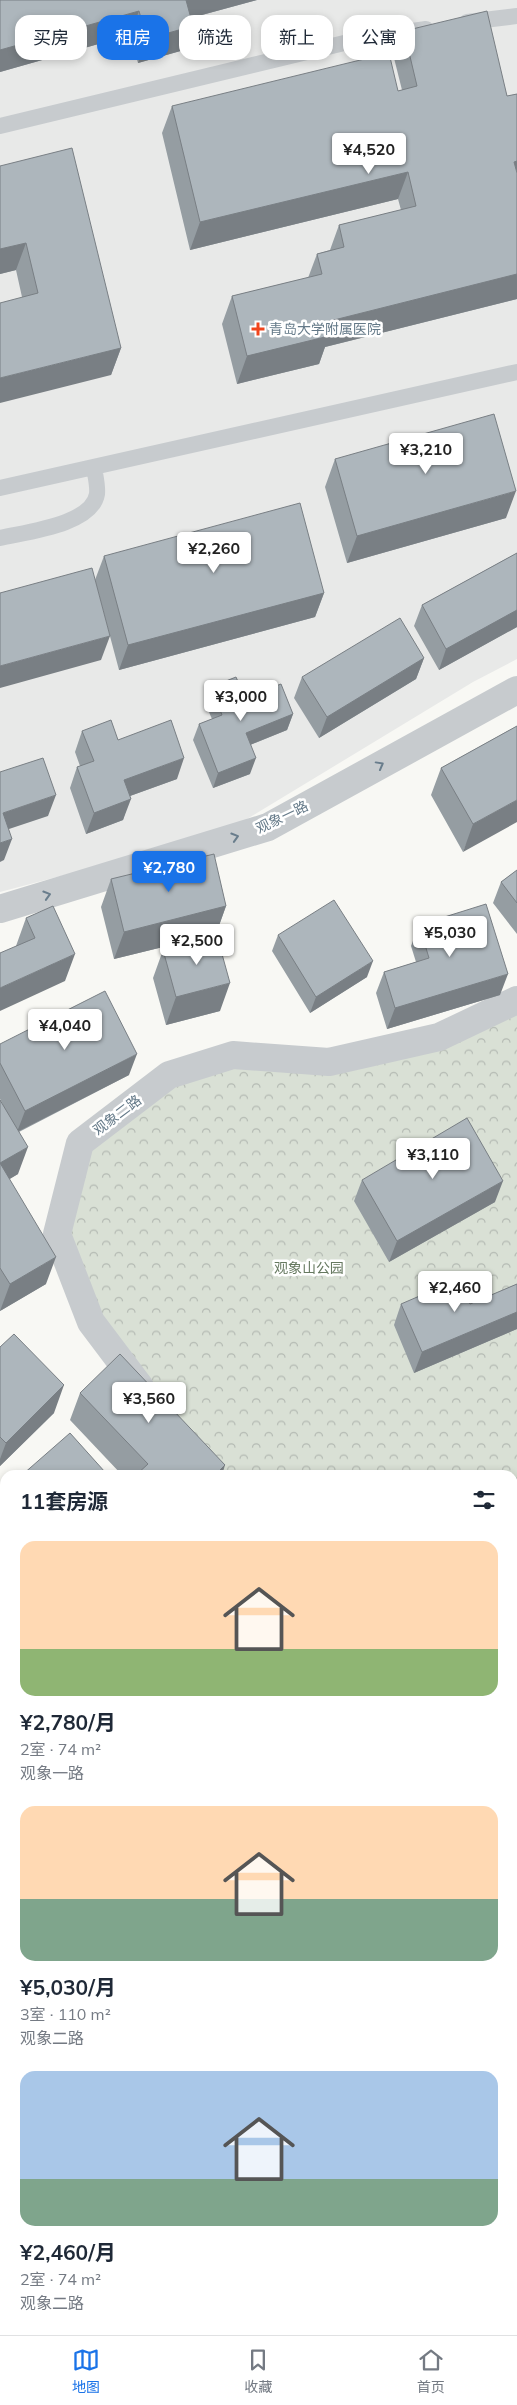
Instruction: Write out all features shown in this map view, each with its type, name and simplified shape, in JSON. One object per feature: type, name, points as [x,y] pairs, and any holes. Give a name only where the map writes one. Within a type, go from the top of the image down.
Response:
[{"type":"street","name":"观象一路","points":[[0,910],[268,827],[517,690]]},
{"type":"street","name":"观象二路","points":[[154,1406],[91,1322],[57,1234],[80,1143],[169,1075],[233,1055],[329,1062],[439,1036],[517,1000]]},
{"type":"lane","points":[[0,126],[365,38],[517,16]]},
{"type":"lane","points":[[0,488],[517,372]]},
{"type":"lane","points":[[0,538],[68,522],[88,509],[97,495],[94,466]]},
{"type":"shaded area","name":"青岛大学附属医院","points":[[0,0],[517,0],[517,659],[473,682],[224,833],[0,892]]},
{"type":"green space","name":"观象山公园","points":[[517,1000],[517,1470],[204,1470],[91,1322],[57,1234],[80,1143],[169,1075],[233,1055],[329,1062]]},
{"type":"building","points":[[0,0],[186,0],[190,15],[179,15],[179,30],[169,33],[169,15],[140,15],[139,11],[125,15],[97,15],[97,23],[87,26],[87,15],[15,15],[15,46],[0,50]]},
{"type":"building","points":[[487,11],[507,96],[517,94],[517,161],[514,162],[517,173],[517,274],[326,322],[329,336],[247,356],[232,296],[322,274],[317,254],[344,247],[339,225],[416,206],[408,172],[200,222],[172,106],[360,60],[391,60],[398,91],[417,86],[411,60],[415,60],[415,28]]},
{"type":"building","points":[[72,148],[121,348],[0,378],[0,303],[38,293],[26,243],[0,249],[0,166]]},
{"type":"building","points":[[494,414],[516,491],[357,536],[335,459]]},
{"type":"building","points":[[300,503],[324,593],[128,645],[104,556]]},
{"type":"building","points":[[517,553],[517,610],[446,649],[422,605]]},
{"type":"building","points":[[92,568],[110,636],[0,666],[0,593]]},
{"type":"building","points":[[400,618],[424,658],[327,717],[302,677]]},
{"type":"building","points":[[236,677],[245,698],[281,684],[293,714],[246,733],[256,758],[218,773],[199,724],[222,715],[211,687]]},
{"type":"building","points":[[111,720],[118,740],[171,720],[184,758],[124,780],[131,799],[94,813],[77,767],[94,761],[82,731]]},
{"type":"building","points":[[517,726],[517,800],[473,824],[441,768]]},
{"type":"building","points":[[43,758],[56,795],[3,813],[12,839],[0,843],[0,772]]},
{"type":"building","points":[[214,854],[226,906],[124,932],[111,879]]},
{"type":"building","points":[[517,870],[517,903],[501,882]]},
{"type":"building","points":[[334,900],[373,961],[316,997],[278,935]]},
{"type":"building","points":[[486,904],[508,974],[395,1008],[384,972],[429,958],[419,925]]},
{"type":"building","points":[[53,906],[75,954],[0,988],[0,953],[35,938],[26,918]]},
{"type":"building","points":[[217,936],[230,983],[176,997],[163,950]]},
{"type":"building","points":[[105,991],[137,1054],[25,1111],[0,1063],[0,1044]]},
{"type":"building","points":[[0,1100],[28,1147],[0,1163]]},
{"type":"building","points":[[467,1118],[503,1181],[397,1241],[362,1180]]},
{"type":"building","points":[[0,1163],[56,1257],[10,1284],[0,1268]]},
{"type":"building","points":[[459,1279],[470,1304],[517,1284],[517,1312],[422,1352],[401,1304]]},
{"type":"building","points":[[14,1334],[64,1385],[6,1443],[0,1437],[0,1347]]},
{"type":"building","points":[[120,1354],[225,1465],[220,1470],[141,1470],[148,1464],[80,1393]]},
{"type":"building","points":[[70,1433],[103,1470],[28,1470]]},
{"type":"place","name":"青岛大学附属医院","points":[[258,329]]}]
